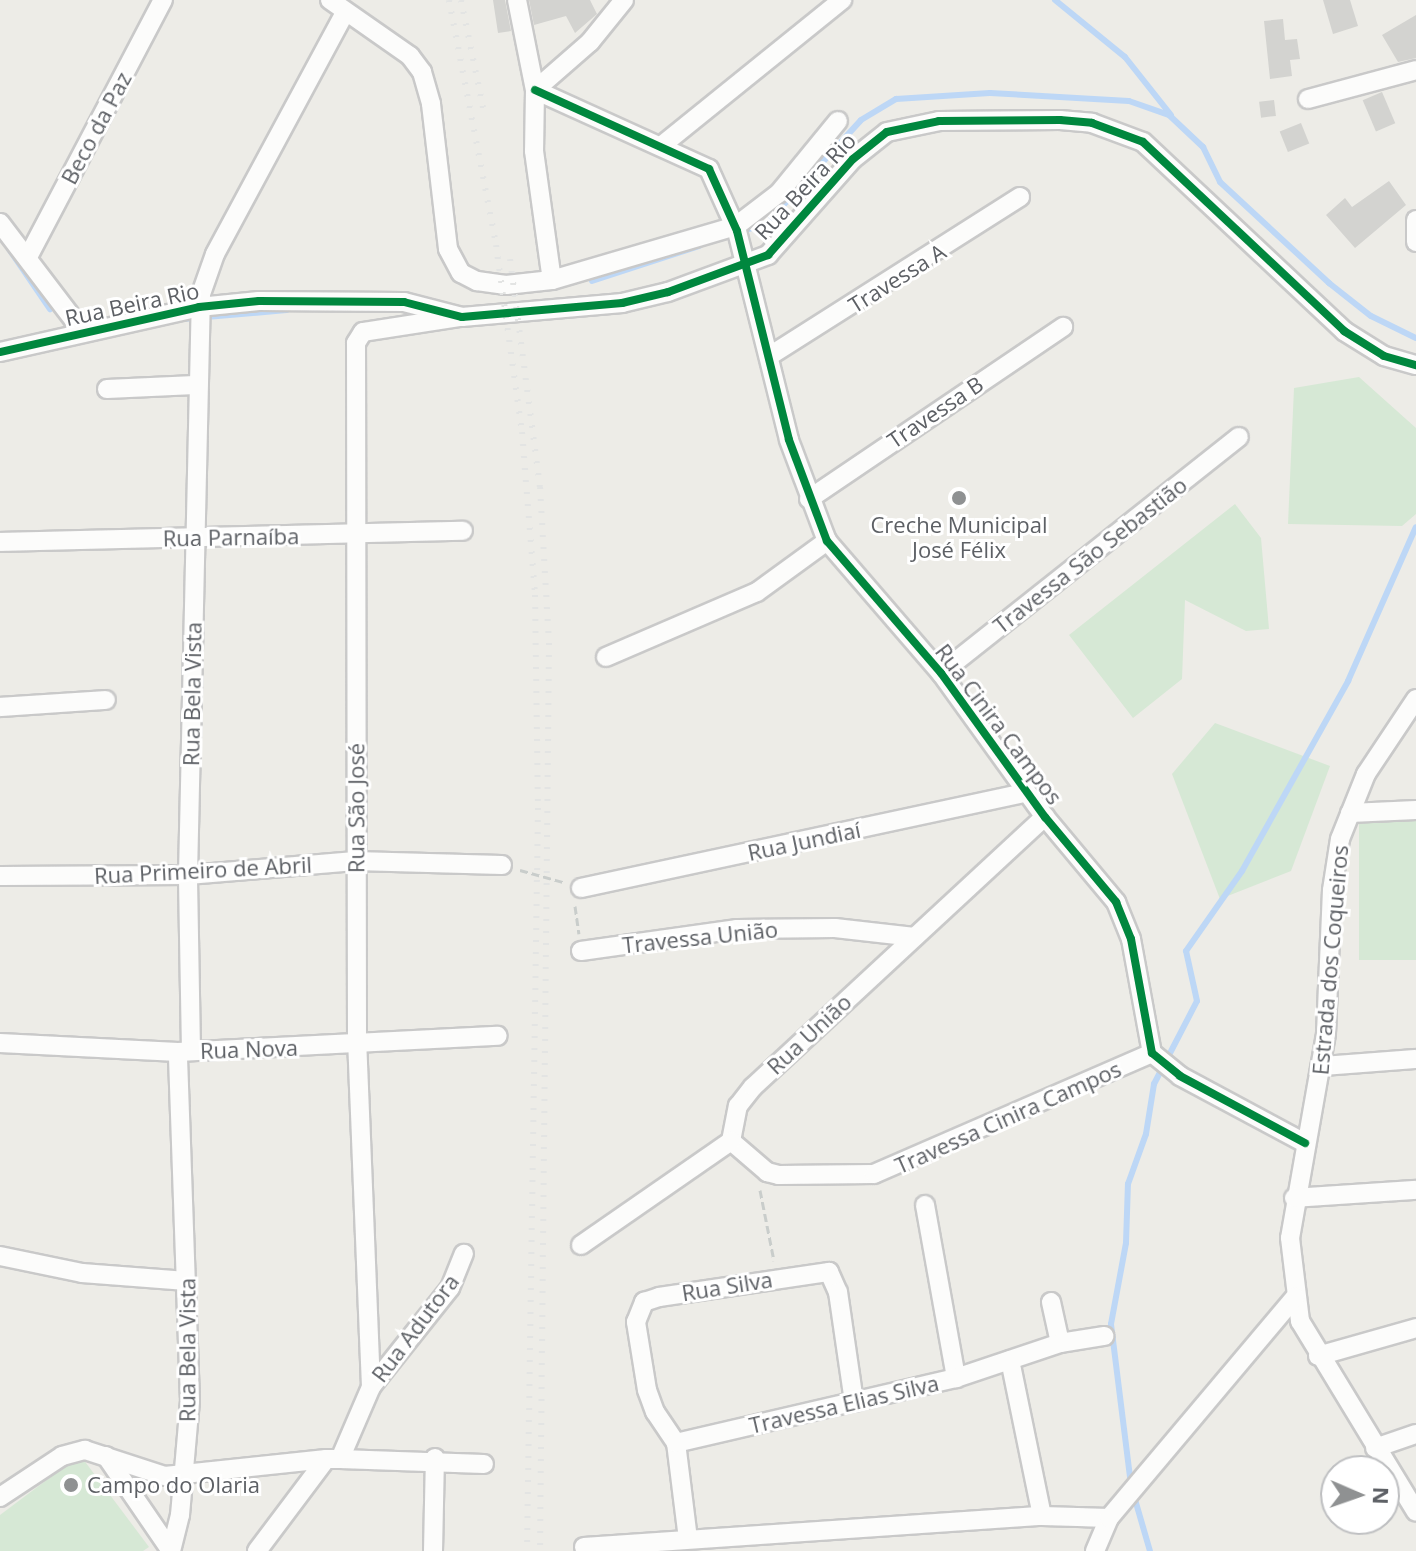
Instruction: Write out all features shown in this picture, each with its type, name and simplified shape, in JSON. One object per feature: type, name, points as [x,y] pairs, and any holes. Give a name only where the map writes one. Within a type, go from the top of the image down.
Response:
[{"type":"street","name":"Beco da Paz","points":[[29,255],[163,0]]},
{"type":"street","points":[[330,0],[410,56],[422,72],[454,265],[468,278],[491,284],[552,280],[736,229],[779,193],[838,121]]},
{"type":"street","points":[[517,0],[535,90],[534,151],[552,280]]},
{"type":"street","points":[[535,90],[590,42],[624,0]]},
{"type":"street","points":[[661,146],[842,0]]},
{"type":"street","points":[[199,310],[215,254],[345,13]]},
{"type":"street","points":[[1308,99],[1416,70]]},
{"type":"street","name":"Rua Cinira Campos","points":[[535,90],[709,169],[736,229],[771,355],[789,440],[827,541],[941,673],[1026,793],[1106,887],[1125,918],[1155,1057]]},
{"type":"street","name":"Rua Beira Rio","points":[[0,352],[83,332],[199,310],[404,302],[462,317],[622,303],[745,260],[783,243],[853,159],[887,132],[939,121],[1092,123],[1119,130],[1161,155],[1344,331],[1384,356],[1416,365]]},
{"type":"street","name":"Travessa A","points":[[771,355],[1020,197]]},
{"type":"street","points":[[1416,220],[1416,242]]},
{"type":"street","points":[[0,223],[29,255],[83,332]]},
{"type":"street","name":"Rua Bela Vista","points":[[171,1551],[183,1477],[190,1401],[185,1051],[195,385],[199,310]]},
{"type":"street","name":"Rua São José","points":[[371,1387],[357,1044],[356,337],[462,317]]},
{"type":"street","name":"Travessa B","points":[[809,499],[1063,327]]},
{"type":"street","points":[[107,389],[195,385]]},
{"type":"street","name":"Travessa São Sebastião","points":[[941,673],[1239,437]]},
{"type":"street","name":"Rua Parnaíba","points":[[0,542],[358,536],[463,531]]},
{"type":"street","points":[[606,657],[757,592],[827,541]]},
{"type":"street","name":"Estrada dos Coqueiros","points":[[1416,699],[1366,774],[1350,813],[1335,865],[1331,990],[1322,1066],[1294,1198],[1295,1297],[1300,1321],[1318,1356],[1416,1512]]},
{"type":"street","points":[[0,707],[106,700]]},
{"type":"street","name":"Rua Jundiaí","points":[[577,887],[1026,793]]},
{"type":"street","points":[[1350,813],[1416,810]]},
{"type":"street","name":"Rua União","points":[[731,1141],[738,1106],[753,1087],[1045,817]]},
{"type":"street","name":"Rua Primeiro de Abril","points":[[0,876],[188,875],[355,861],[502,865]]},
{"type":"street","name":"Travessa União","points":[[581,951],[737,929],[835,928],[914,937]]},
{"type":"street","name":"Rua Nova","points":[[0,1043],[185,1051],[498,1036]]},
{"type":"street","points":[[1155,1057],[1180,1076],[1305,1143]]},
{"type":"street","name":"Travessa Cinira Campos","points":[[767,1172],[818,1179],[874,1174],[936,1152],[1155,1057]]},
{"type":"street","points":[[1322,1066],[1416,1059]]},
{"type":"street","points":[[581,1245],[731,1141],[767,1172]]},
{"type":"street","points":[[1294,1198],[1416,1190]]},
{"type":"street","points":[[925,1205],[956,1378]]},
{"type":"street","name":"Rua Adutora","points":[[257,1551],[333,1459],[371,1387],[450,1288],[464,1254]]},
{"type":"street","points":[[0,1256],[82,1273],[187,1281]]},
{"type":"street","name":"Rua Silva","points":[[676,1443],[655,1412],[647,1390],[637,1310],[659,1297],[820,1271],[835,1278],[854,1402]]},
{"type":"street","points":[[1095,1551],[1109,1518],[1295,1297]]},
{"type":"street","points":[[1051,1302],[1060,1343]]},
{"type":"street","points":[[1318,1356],[1416,1328]]},
{"type":"street","name":"Travessa Elias Silva","points":[[676,1443],[956,1378],[1060,1343],[1104,1336]]},
{"type":"street","points":[[1010,1360],[1042,1516]]},
{"type":"street","points":[[1375,1448],[1416,1434]]},
{"type":"street","points":[[676,1443],[688,1539]]},
{"type":"street","points":[[0,1497],[62,1456],[85,1450],[152,1474],[183,1477],[333,1459],[435,1458],[484,1464]]},
{"type":"street","points":[[106,1456],[171,1551]]},
{"type":"street","points":[[433,1551],[435,1458]]},
{"type":"street","points":[[584,1547],[1042,1516],[1109,1518]]},
{"type":"path","points":[[502,865],[577,887],[581,951]]},
{"type":"path","points":[[767,1172],[759,1193],[778,1278]]},
{"type":"green space","points":[[1359,377],[1416,428],[1416,514],[1402,526],[1288,524],[1294,388]]},
{"type":"green space","points":[[1235,504],[1261,538],[1269,629],[1246,631],[1185,600],[1182,679],[1133,718],[1069,635]]},
{"type":"green space","points":[[1215,723],[1330,766],[1291,871],[1220,899],[1172,774]]},
{"type":"green space","points":[[1359,813],[1416,813],[1416,960],[1359,960]]},
{"type":"green space","name":"Campo do Olaria","points":[[80,1455],[149,1547],[143,1551],[0,1551],[0,1515]]},
{"type":"building","points":[[493,0],[505,0],[511,31],[498,33]]},
{"type":"building","points":[[529,0],[590,0],[597,14],[575,33],[566,16],[534,25]]},
{"type":"building","points":[[1323,0],[1350,0],[1358,26],[1333,34]]},
{"type":"building","points":[[1416,15],[1416,58],[1398,62],[1382,35]]},
{"type":"building","points":[[1283,19],[1285,40],[1297,39],[1300,59],[1290,60],[1292,76],[1270,79],[1264,21]]},
{"type":"building","points":[[1382,92],[1395,123],[1376,132],[1363,100]]},
{"type":"building","points":[[1274,100],[1276,116],[1261,118],[1259,102]]},
{"type":"building","points":[[1301,123],[1309,143],[1288,152],[1280,132]]},
{"type":"building","points":[[1389,181],[1406,205],[1355,248],[1326,215],[1345,198],[1352,207]]},
{"type":"waterway","points":[[1055,0],[1125,57],[1171,115]]},
{"type":"waterway","points":[[740,232],[767,223],[861,120],[896,99],[990,93],[1129,101],[1169,115],[1203,147],[1220,182],[1329,283],[1371,316],[1416,338]]},
{"type":"waterway","points":[[592,281],[699,246]]},
{"type":"waterway","points":[[9,249],[50,309]]},
{"type":"waterway","points":[[183,319],[287,310]]},
{"type":"waterway","points":[[1131,1485],[1111,1324],[1126,1243],[1128,1184],[1146,1134],[1154,1084],[1197,1001],[1186,951],[1242,871],[1348,681],[1416,527]]},
{"type":"waterway","points":[[1134,1496],[1150,1551]]},
{"type":"railway","points":[[449,0],[496,245],[522,432],[535,595],[538,808],[527,1551]]},
{"type":"railway","points":[[461,0],[485,117]]},
{"type":"railway","points":[[510,259],[540,487],[549,643],[540,1551]]},
{"type":"cycle path","points":[[535,90],[709,169],[737,231],[789,440],[827,541],[941,673],[1045,817],[1116,902],[1131,939],[1152,1053],[1180,1076],[1305,1143]]},
{"type":"cycle path","points":[[0,352],[199,307],[259,301],[404,302],[462,317],[622,303],[668,292],[768,255],[853,159],[887,132],[939,121],[1060,120],[1092,123],[1143,142],[1344,331],[1384,356],[1416,365]]},
{"type":"place","name":"Creche Municipal José Félix","points":[[959,498]]},
{"type":"place","name":"Campo do Olaria","points":[[71,1485]]}]
